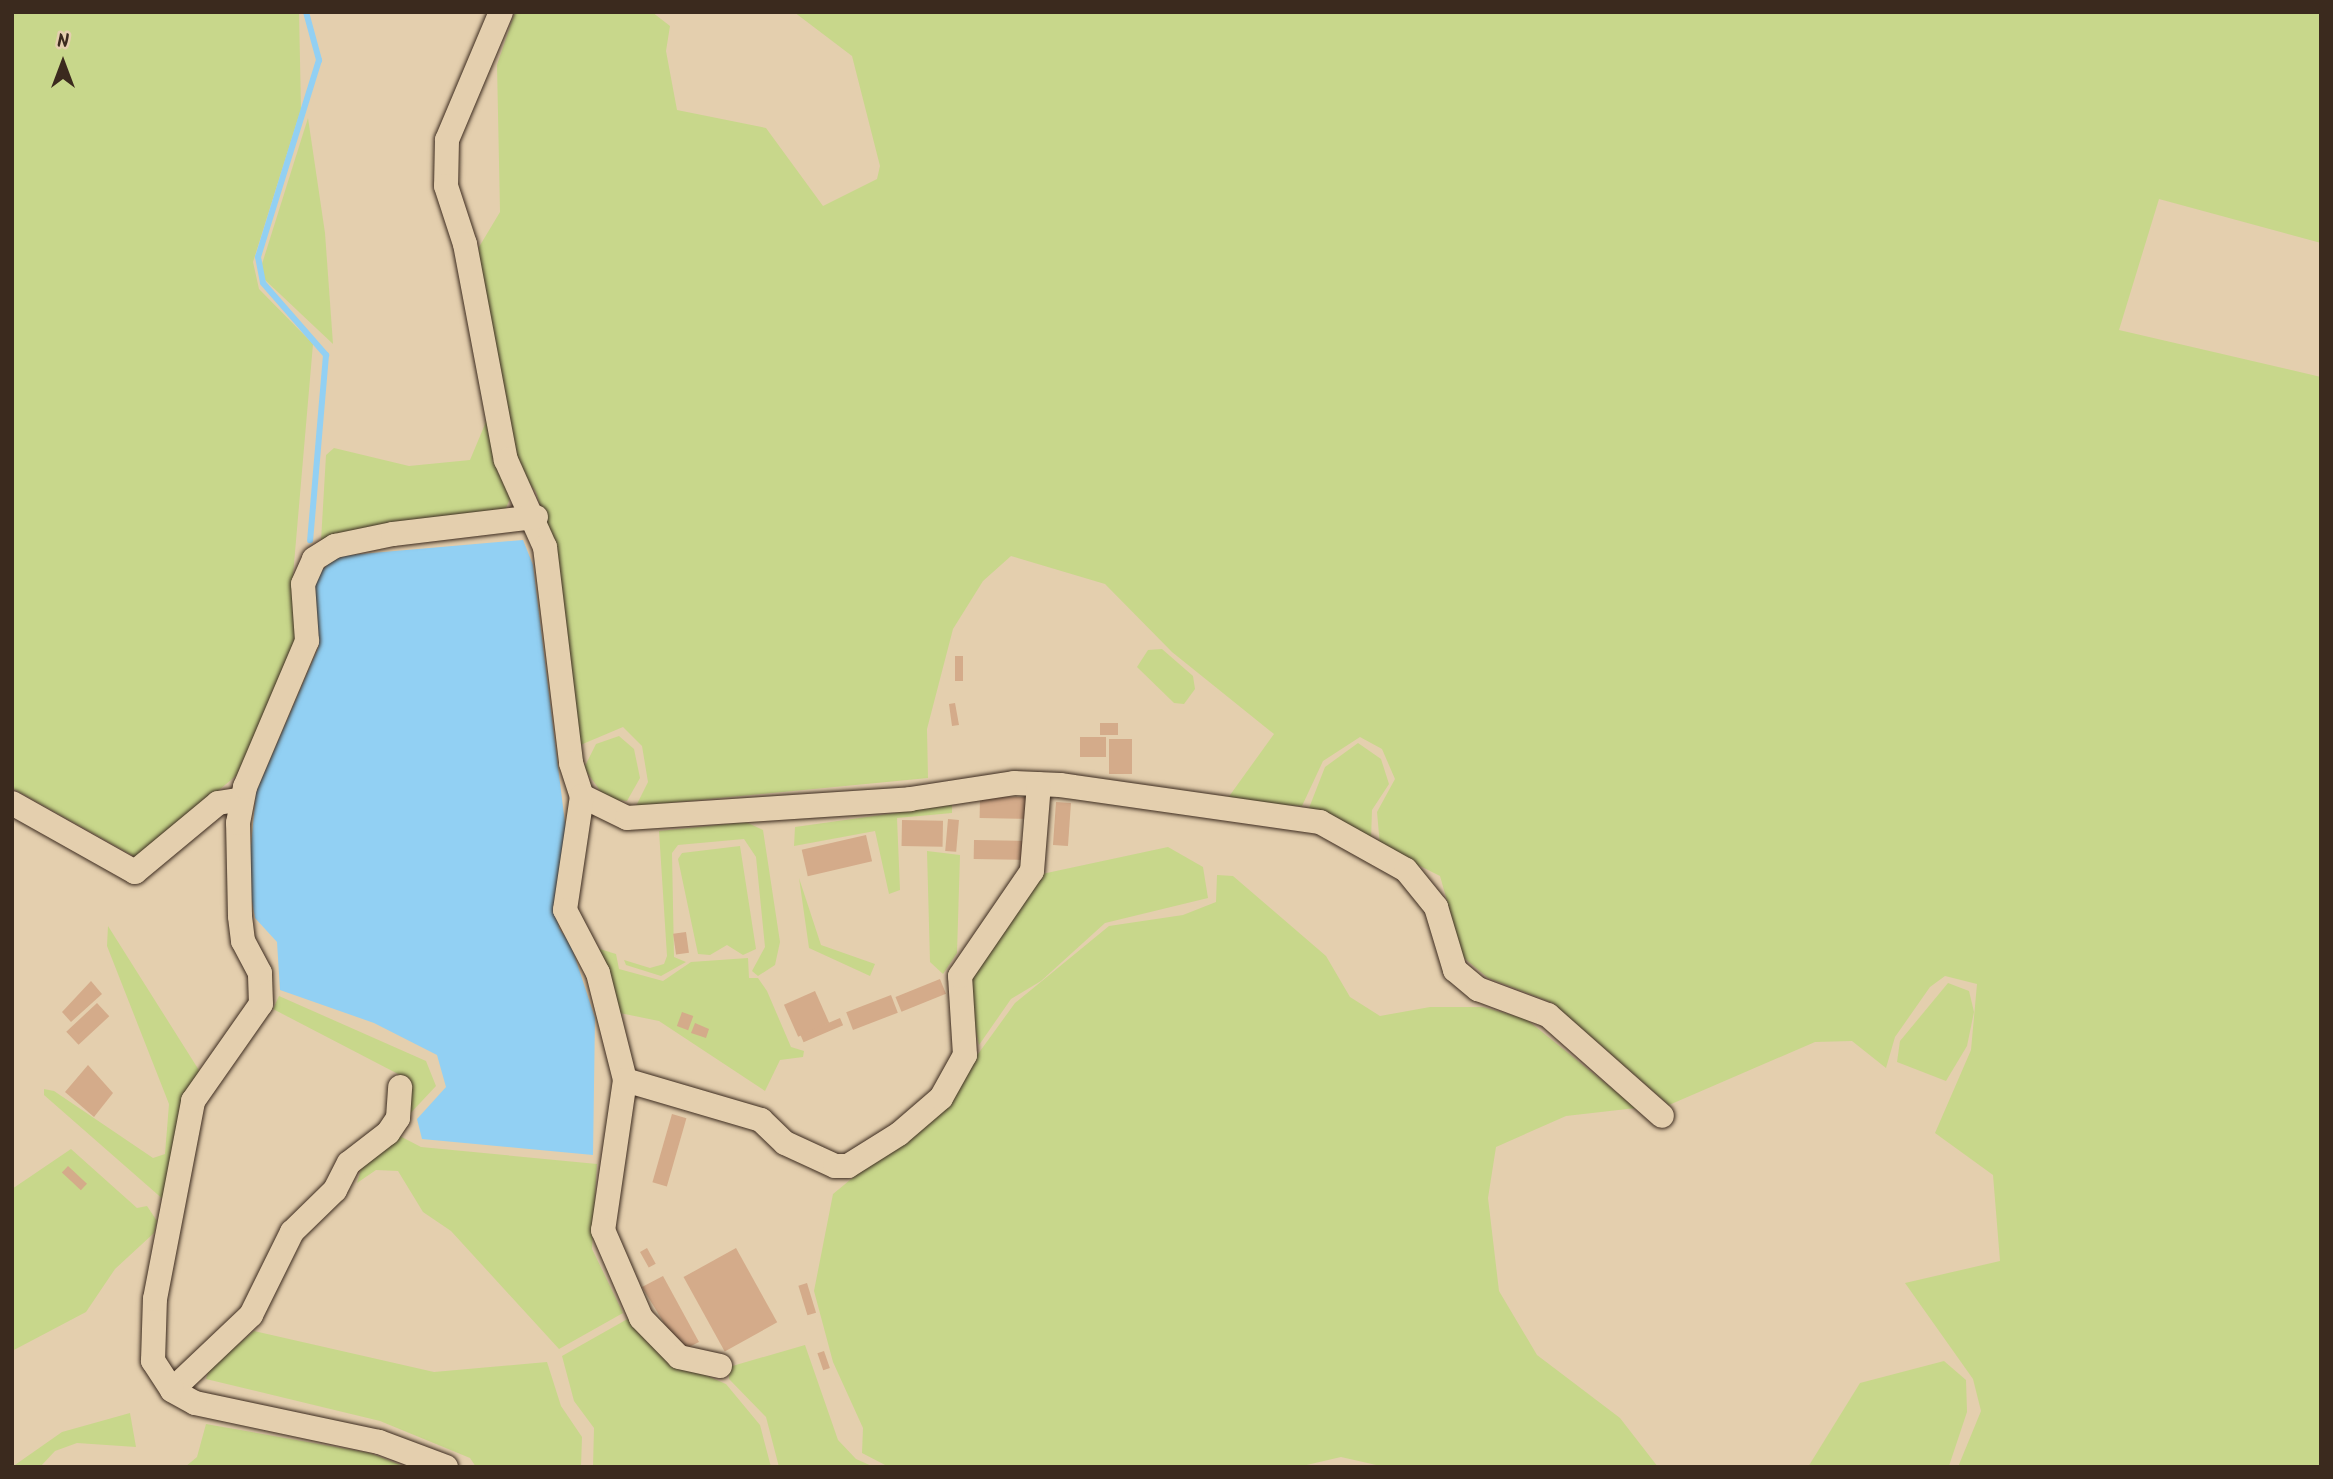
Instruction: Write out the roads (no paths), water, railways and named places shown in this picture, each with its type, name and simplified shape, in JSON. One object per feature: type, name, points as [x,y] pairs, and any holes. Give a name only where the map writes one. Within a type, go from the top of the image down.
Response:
[{"type":"street","points":[[501,12],[447,140],[446,186],[464,244],[506,460],[536,517],[545,547],[571,763],[582,796],[565,910],[598,973],[625,1080],[603,1230],[615,1269],[641,1318],[679,1357],[720,1366]]},
{"type":"street","points":[[446,1467],[379,1442],[195,1403],[172,1391],[153,1361],[155,1298],[193,1101],[261,1004],[260,973],[243,942],[240,916],[242,799],[307,641],[303,584],[314,559],[335,546],[393,534],[536,517]]},
{"type":"street","points":[[582,796],[627,818],[1039,784],[1320,822],[1406,870],[1436,907],[1455,970],[1478,989],[1548,1014],[1662,1116]]},
{"type":"street","points":[[625,1080],[761,1120],[785,1143],[835,1166],[848,1166],[899,1134],[941,1098],[965,1055],[960,976],[1032,871],[1039,784]]},
{"type":"street","points":[[12,803],[135,872],[218,803],[242,799]]},
{"type":"street","points":[[172,1391],[251,1315],[292,1232],[335,1190],[349,1163],[388,1133],[398,1118],[400,1087]]},
{"type":"water","points":[[523,540],[533,565],[566,831],[555,896],[559,928],[571,945],[595,1018],[593,1155],[422,1139],[417,1119],[446,1087],[437,1055],[374,1023],[280,990],[277,942],[255,918],[248,879],[256,792],[319,646],[314,590],[320,572],[337,556]]},
{"type":"waterway","points":[[306,12],[319,60],[258,257],[263,283],[326,355],[310,540]]}]
